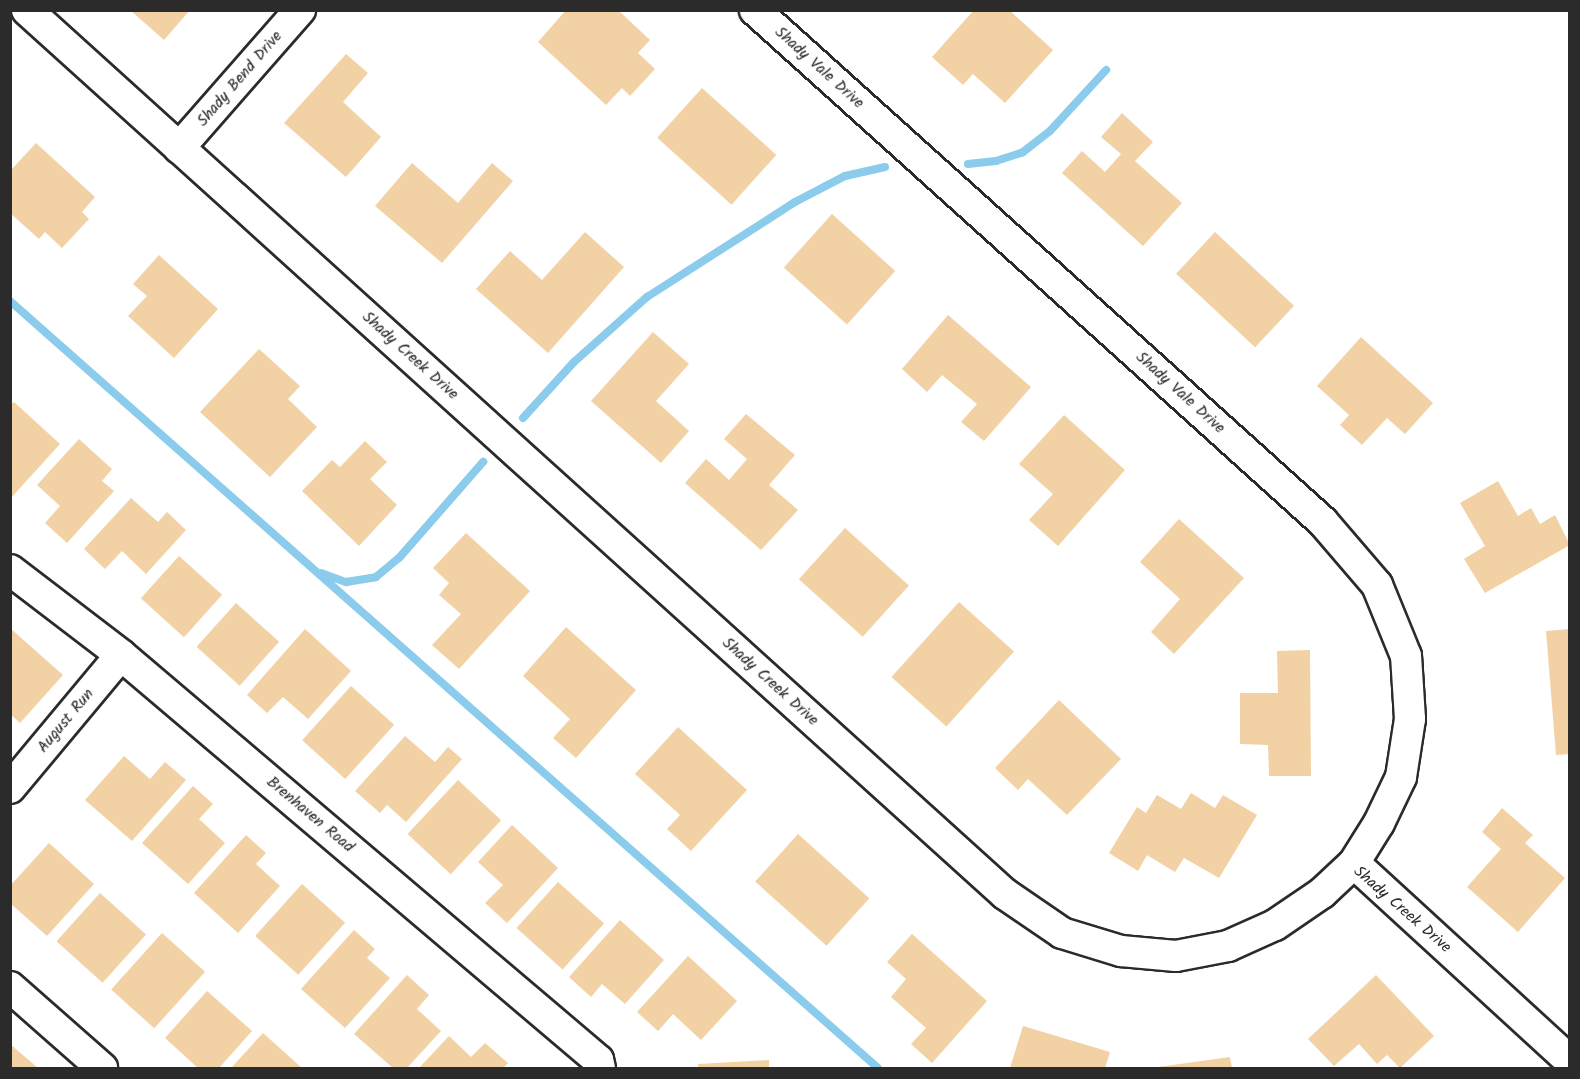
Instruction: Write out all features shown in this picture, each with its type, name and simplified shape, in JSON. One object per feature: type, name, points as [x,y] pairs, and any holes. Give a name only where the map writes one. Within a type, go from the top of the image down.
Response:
[{"type":"street","name":"Shady Creek Drive","points":[[27,10],[1005,894],[1062,933],[1121,951],[1176,956],[1228,946],[1275,925],[1322,893],[1354,863],[1569,1061]]},
{"type":"street","name":"Shady Bend Drive","points":[[180,148],[300,10]]},
{"type":"street","name":"Shady Vale Drive","points":[[755,10],[1323,522],[1377,585],[1406,656],[1410,719],[1401,777],[1379,824],[1354,863]]},
{"type":"street","name":"Brenhaven Road","points":[[10,570],[121,655],[598,1060],[600,1068]]},
{"type":"street","name":"August Run","points":[[10,788],[121,655]]},
{"type":"street","points":[[10,987],[102,1068]]},
{"type":"building","points":[[130,10],[190,10],[164,40]]},
{"type":"building","points":[[566,10],[618,10],[650,40],[638,53],[655,69],[630,96],[622,88],[606,105],[538,42]]},
{"type":"building","points":[[974,10],[1009,10],[1053,50],[1005,103],[973,74],[963,85],[932,57]]},
{"type":"building","points":[[346,54],[368,73],[343,102],[381,137],[346,177],[284,123]]},
{"type":"building","points":[[702,88],[776,155],[731,205],[657,138]]},
{"type":"building","points":[[1122,113],[1153,142],[1135,161],[1182,203],[1143,246],[1062,173],[1082,151],[1105,172],[1121,154],[1101,137]]},
{"type":"building","points":[[36,143],[95,197],[82,212],[89,219],[62,248],[45,232],[39,239],[10,213],[10,171]]},
{"type":"building","points":[[412,163],[458,203],[492,163],[513,181],[442,263],[375,206]]},
{"type":"building","points":[[832,214],[895,271],[847,324],[784,268]]},
{"type":"building","points":[[585,232],[624,267],[548,353],[476,289],[510,251],[542,280]]},
{"type":"building","points":[[1215,232],[1294,306],[1255,347],[1176,274]]},
{"type":"building","points":[[159,255],[218,309],[174,358],[128,316],[147,296],[133,284]]},
{"type":"building","points":[[948,315],[1031,387],[984,441],[961,422],[977,404],[942,375],[927,392],[902,369]]},
{"type":"building","points":[[653,332],[689,364],[656,401],[689,431],[661,463],[591,401]]},
{"type":"building","points":[[1361,337],[1433,403],[1405,434],[1387,418],[1362,445],[1340,425],[1349,415],[1317,386]]},
{"type":"building","points":[[259,349],[300,386],[288,399],[317,427],[270,477],[200,412]]},
{"type":"building","points":[[14,402],[60,444],[10,499],[10,406]]},
{"type":"building","points":[[746,414],[795,455],[769,485],[798,510],[761,550],[685,483],[706,459],[729,480],[747,459],[724,439]]},
{"type":"building","points":[[1064,415],[1125,470],[1058,546],[1029,520],[1053,494],[1019,464]]},
{"type":"building","points":[[79,439],[112,469],[102,481],[114,491],[67,543],[45,523],[60,506],[37,485]]},
{"type":"building","points":[[365,441],[387,462],[370,479],[397,505],[359,546],[302,491],[332,460],[340,467]]},
{"type":"building","points":[[1498,481],[1518,516],[1531,508],[1540,524],[1555,515],[1570,545],[1485,593],[1464,559],[1485,546],[1460,503]]},
{"type":"building","points":[[131,498],[158,522],[167,512],[186,530],[146,574],[122,551],[105,569],[84,549]]},
{"type":"building","points":[[1179,519],[1244,578],[1174,654],[1151,632],[1180,599],[1140,562]]},
{"type":"building","points":[[845,528],[909,586],[863,637],[799,579]]},
{"type":"building","points":[[466,533],[530,591],[459,669],[432,645],[461,614],[439,595],[449,583],[433,568]]},
{"type":"building","points":[[179,556],[222,595],[184,637],[141,598]]},
{"type":"building","points":[[959,602],[1014,652],[946,727],[891,677]]},
{"type":"building","points":[[236,603],[279,642],[240,686],[197,647]]},
{"type":"building","points":[[566,627],[636,690],[576,758],[553,738],[570,719],[523,676]]},
{"type":"building","points":[[10,628],[63,675],[20,723],[10,714]]},
{"type":"building","points":[[305,629],[351,671],[308,719],[283,697],[267,713],[247,695]]},
{"type":"building","points":[[1570,629],[1570,754],[1556,755],[1546,631]]},
{"type":"building","points":[[1310,650],[1311,776],[1269,776],[1268,745],[1240,744],[1240,693],[1278,693],[1277,651]]},
{"type":"building","points":[[351,686],[394,725],[345,779],[302,740]]},
{"type":"building","points":[[1059,700],[1121,759],[1067,815],[1028,779],[1018,790],[995,768]]},
{"type":"building","points":[[678,727],[747,790],[691,851],[667,829],[680,815],[635,774]]},
{"type":"building","points":[[405,736],[435,762],[448,747],[462,759],[406,822],[387,805],[380,813],[355,791]]},
{"type":"building","points":[[124,756],[150,779],[165,762],[186,780],[132,841],[85,800]]},
{"type":"building","points":[[458,780],[501,820],[451,874],[408,834]]},
{"type":"building","points":[[193,786],[213,804],[199,819],[225,843],[188,884],[142,843]]},
{"type":"building","points":[[1191,793],[1215,808],[1223,795],[1257,815],[1219,878],[1184,858],[1175,872],[1147,855],[1138,871],[1109,853],[1137,807],[1146,813],[1157,795],[1181,809]]},
{"type":"building","points":[[1502,808],[1533,835],[1525,843],[1565,878],[1518,932],[1467,887],[1501,849],[1482,832]]},
{"type":"building","points":[[512,825],[558,868],[507,923],[485,903],[503,885],[478,862]]},
{"type":"building","points":[[798,834],[869,898],[827,946],[755,882]]},
{"type":"building","points":[[246,835],[266,853],[256,864],[280,886],[238,933],[194,893]]},
{"type":"building","points":[[49,843],[94,884],[47,936],[10,903],[10,886]]},
{"type":"building","points":[[558,882],[604,923],[563,970],[517,928]]},
{"type":"building","points":[[302,884],[345,923],[298,975],[255,936]]},
{"type":"building","points":[[100,893],[146,934],[103,983],[57,941]]},
{"type":"building","points":[[620,920],[664,960],[625,1004],[602,984],[591,997],[569,977]]},
{"type":"building","points":[[354,930],[375,949],[367,958],[390,978],[345,1028],[301,989]]},
{"type":"building","points":[[162,933],[205,972],[154,1028],[111,989]]},
{"type":"building","points":[[912,934],[987,1001],[932,1063],[911,1044],[926,1028],[891,997],[906,979],[887,962]]},
{"type":"building","points":[[688,956],[737,1001],[701,1040],[673,1014],[658,1031],[637,1012]]},
{"type":"building","points":[[407,975],[429,995],[417,1009],[441,1031],[407,1068],[393,1068],[354,1034]]},
{"type":"building","points":[[1376,975],[1434,1036],[1400,1068],[1387,1055],[1377,1064],[1359,1044],[1334,1066],[1308,1039]]},
{"type":"building","points":[[207,991],[252,1031],[219,1068],[198,1068],[165,1038]]},
{"type":"building","points":[[1023,1026],[1110,1052],[1105,1068],[1010,1068]]},
{"type":"building","points":[[263,1033],[302,1068],[231,1068]]},
{"type":"building","points":[[449,1036],[471,1057],[485,1043],[508,1063],[503,1068],[419,1068]]},
{"type":"building","points":[[10,1044],[38,1068],[10,1068]]},
{"type":"building","points":[[1230,1057],[1232,1068],[1158,1068],[1158,1067]]},
{"type":"building","points":[[769,1060],[769,1068],[698,1068],[698,1064]]},
{"type":"waterway","points":[[968,164],[996,161],[1023,152],[1050,131],[1106,70]]},
{"type":"waterway","points":[[523,418],[574,362],[647,297],[795,202],[845,176],[885,167]]},
{"type":"waterway","points":[[10,301],[878,1068]]},
{"type":"waterway","points":[[321,573],[346,582],[376,577],[399,558],[483,462]]}]
